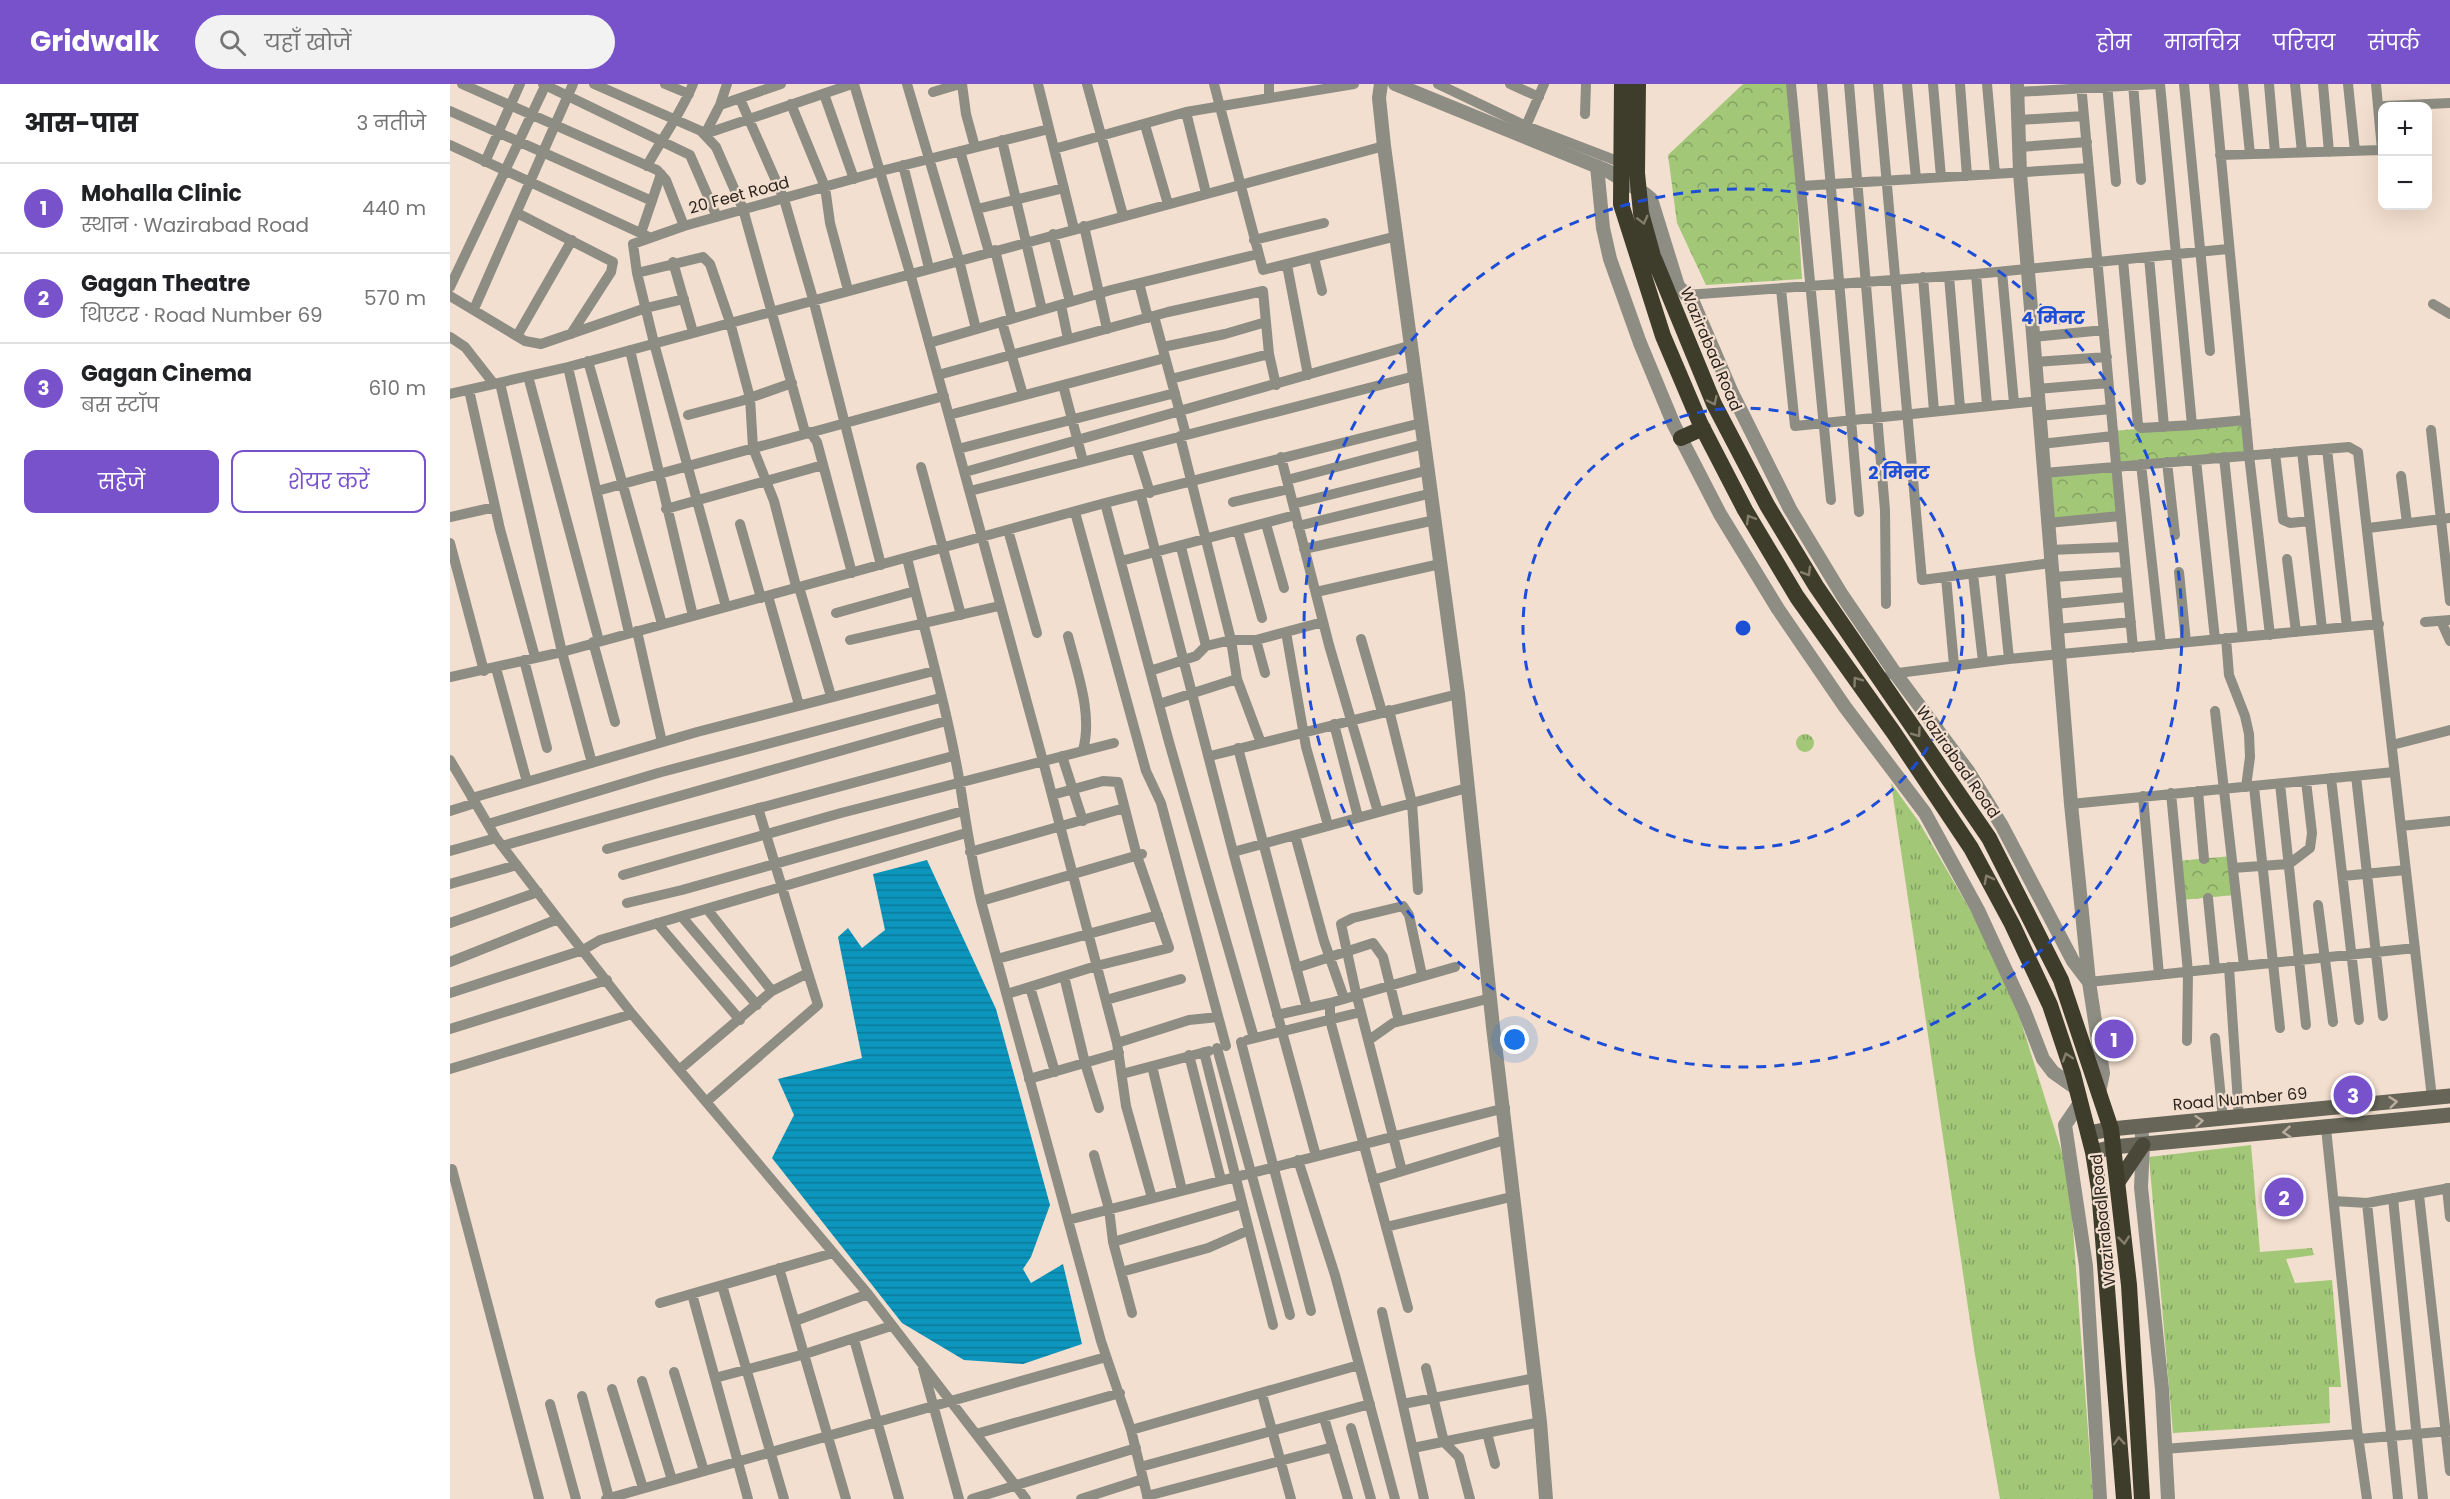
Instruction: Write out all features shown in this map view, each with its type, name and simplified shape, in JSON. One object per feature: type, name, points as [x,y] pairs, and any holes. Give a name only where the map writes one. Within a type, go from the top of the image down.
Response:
[{"type":"highway","name":"Wazirabad Road","points":[[1622,84],[1619,170],[1621,204],[1643,280],[1663,336],[1703,428],[1745,510],[1797,597],[1894,733],[1971,848],[2050,1005],[2079,1096],[2093,1152],[2105,1255],[2124,1499]]},
{"type":"highway","name":"Wazirabad Road","points":[[1638,84],[1638,192],[1650,245],[1672,285],[1714,404],[1767,505],[1815,586],[1989,838],[2061,980],[2111,1129],[2114,1147],[2129,1285],[2142,1499]]},
{"type":"highway","points":[[1643,280],[1672,285]]},
{"type":"highway","points":[[1681,438],[1703,428]]},
{"type":"main road","name":"Road Number 69","points":[[2089,1133],[2450,1096]]},
{"type":"main road","points":[[2093,1152],[2114,1147],[2450,1115]]},
{"type":"main road","points":[[2118,1182],[2143,1145]]},
{"type":"street","points":[[462,84],[661,174],[670,188],[684,226]]},
{"type":"street","points":[[485,162],[520,84]]},
{"type":"street","points":[[450,287],[455,264],[505,172],[545,84],[690,155],[717,217]]},
{"type":"street","points":[[474,309],[573,84]]},
{"type":"street","points":[[594,84],[705,134],[716,147],[743,209],[773,310],[805,432],[810,432],[817,442],[852,573]]},
{"type":"street","points":[[647,166],[660,141],[676,121],[691,89],[665,84]]},
{"type":"street","points":[[705,134],[720,105],[727,84]]},
{"type":"street","points":[[720,105],[781,84]]},
{"type":"street","points":[[705,134],[853,84],[910,273],[970,491],[980,538],[1052,795],[1118,1048],[1126,1106],[1152,1198]]},
{"type":"street","points":[[907,84],[959,260],[976,329]]},
{"type":"street","points":[[933,92],[961,84],[975,147]]},
{"type":"street","points":[[1038,84],[1064,188],[1100,294],[1107,329]]},
{"type":"street","points":[[1088,84],[1123,215]]},
{"type":"street","points":[[1214,84],[1263,270],[1287,266],[1397,236]]},
{"type":"street","points":[[1269,84],[1269,98]]},
{"type":"street","points":[[1054,149],[1186,112],[1269,98],[1314,87],[1354,84]]},
{"type":"street","points":[[1381,84],[1379,98],[1384,146],[1458,694],[1540,1422],[1545,1499]]},
{"type":"street","points":[[1395,84],[1597,166],[1619,170],[1637,168]]},
{"type":"street","points":[[1438,84],[1452,86],[1526,126],[1619,170],[1638,192]]},
{"type":"street","points":[[1510,84],[1524,87],[1539,97]]},
{"type":"street","points":[[1526,126],[1544,84]]},
{"type":"street","points":[[1586,84],[1586,114]]},
{"type":"street","points":[[1791,84],[1831,500]]},
{"type":"street","points":[[1822,84],[1859,512]]},
{"type":"street","points":[[1849,84],[1885,510],[1886,604]]},
{"type":"street","points":[[1878,84],[1923,580],[2000,570],[2051,556],[2123,547]]},
{"type":"street","points":[[1907,84],[1916,179]]},
{"type":"street","points":[[1933,84],[1941,177]]},
{"type":"street","points":[[1960,84],[1967,176]]},
{"type":"street","points":[[1987,84],[1995,174]]},
{"type":"street","points":[[2098,1093],[2103,1073],[2089,982],[2071,804],[2020,172],[2017,88],[2159,84],[2192,425]]},
{"type":"street","points":[[2184,84],[2210,351]]},
{"type":"street","points":[[2214,84],[2249,455],[2270,635]]},
{"type":"street","points":[[2243,84],[2250,154]]},
{"type":"street","points":[[2270,84],[2275,153]]},
{"type":"street","points":[[2295,84],[2302,152]]},
{"type":"street","points":[[2323,84],[2329,152]]},
{"type":"street","points":[[2349,84],[2355,151]]},
{"type":"street","points":[[2376,84],[2380,102]]},
{"type":"street","points":[[2133,85],[2141,180]]},
{"type":"street","points":[[2082,86],[2133,648]]},
{"type":"street","points":[[2107,86],[2116,182]]},
{"type":"street","points":[[824,94],[854,178]]},
{"type":"street","points":[[740,99],[784,200],[813,299],[881,565]]},
{"type":"street","points":[[2432,104],[2450,103]]},
{"type":"street","points":[[791,104],[825,188],[830,223],[848,290]]},
{"type":"street","points":[[450,111],[652,201]]},
{"type":"street","points":[[1186,112],[1206,193]]},
{"type":"street","points":[[2019,120],[2084,116]]},
{"type":"street","points":[[1144,125],[1168,204]]},
{"type":"street","name":"20 Feet Road","points":[[645,235],[784,200],[880,171],[1049,129]]},
{"type":"street","points":[[1002,140],[1042,310]]},
{"type":"street","points":[[2019,147],[2086,142]]},
{"type":"street","points":[[450,145],[645,235]]},
{"type":"street","points":[[450,394],[568,367],[1384,146]]},
{"type":"street","points":[[2220,155],[2378,150]]},
{"type":"street","points":[[960,151],[992,251],[1007,320],[1011,355],[1023,395]]},
{"type":"street","points":[[903,165],[929,268]]},
{"type":"street","points":[[1597,166],[1603,228],[1610,259],[1640,343],[1681,438],[1720,514],[1778,609],[1845,707],[1925,813],[1978,910],[2024,1010],[2043,1059],[2053,1072],[2079,1096],[2065,1125],[2086,1266],[2100,1499]]},
{"type":"street","points":[[1801,186],[2089,168]]},
{"type":"street","points":[[661,174],[652,201],[645,235],[633,244],[637,273],[726,607]]},
{"type":"street","points":[[977,209],[1064,188]]},
{"type":"street","points":[[517,213],[610,259],[613,266],[571,334]]},
{"type":"street","points":[[1254,240],[1324,222]]},
{"type":"street","points":[[1053,234],[1066,303],[1068,339]]},
{"type":"street","points":[[517,336],[572,240]]},
{"type":"street","points":[[1672,285],[1781,289],[1812,287],[2028,270],[2229,249]]},
{"type":"street","points":[[929,343],[1139,283],[1258,254]]},
{"type":"street","points":[[637,273],[674,262],[703,257],[707,259],[730,322],[750,398],[753,448],[783,531],[796,586],[799,587],[831,696]]},
{"type":"street","points":[[2149,257],[2164,427]]},
{"type":"street","points":[[1314,258],[1322,291]]},
{"type":"street","points":[[2123,260],[2138,425],[2141,428],[2164,427],[2246,420]]},
{"type":"street","points":[[674,262],[693,332]]},
{"type":"street","points":[[1287,266],[1308,375]]},
{"type":"street","points":[[2002,272],[2014,403]]},
{"type":"street","points":[[1976,274],[1987,405]]},
{"type":"street","points":[[1949,276],[1960,408]]},
{"type":"street","points":[[1923,277],[1934,411]]},
{"type":"street","points":[[1139,283],[1166,358],[1180,412],[1190,482],[1231,640],[1237,679],[1261,743]]},
{"type":"street","points":[[1672,285],[1696,307],[1732,393],[1790,509],[1842,595],[1895,673],[1968,771],[2002,826],[2073,961],[2089,982]]},
{"type":"street","points":[[1781,289],[1795,426],[2014,403],[2037,395],[2108,383]]},
{"type":"street","points":[[938,375],[1151,317],[1263,291],[1269,354],[1275,385]]},
{"type":"street","points":[[450,296],[517,336],[541,345],[646,308],[684,299]]},
{"type":"street","points":[[2433,304],[2450,314]]},
{"type":"street","points":[[1162,347],[1225,334],[1266,322]]},
{"type":"street","points":[[2033,337],[2104,330]]},
{"type":"street","points":[[450,337],[465,347],[497,383],[562,652],[592,763]]},
{"type":"street","points":[[964,472],[1412,345]]},
{"type":"street","points":[[630,350],[693,616]]},
{"type":"street","points":[[1171,379],[1269,354]]},
{"type":"street","points":[[2035,362],[2107,357]]},
{"type":"street","points":[[949,415],[1166,358]]},
{"type":"street","points":[[588,361],[662,624]]},
{"type":"street","points":[[568,367],[597,491],[662,742]]},
{"type":"street","points":[[528,376],[615,722]]},
{"type":"street","points":[[970,491],[1415,376]]},
{"type":"street","points":[[688,415],[750,398],[792,383]]},
{"type":"street","points":[[1063,385],[1083,461]]},
{"type":"street","points":[[469,390],[530,659],[547,748]]},
{"type":"street","points":[[958,449],[1175,393]]},
{"type":"street","points":[[597,491],[944,396]]},
{"type":"street","points":[[2039,416],[2111,409]]},
{"type":"street","points":[[450,677],[562,652],[1281,457],[1420,423]]},
{"type":"street","points":[[2432,430],[2446,519],[2450,601]]},
{"type":"street","points":[[2042,444],[2113,436]]},
{"type":"street","points":[[1233,502],[1424,444]]},
{"type":"street","points":[[2044,473],[2326,448],[2349,447],[2358,453],[2432,1098]]},
{"type":"street","points":[[1136,448],[1156,552],[1233,852],[1316,1156]]},
{"type":"street","points":[[2326,448],[2347,627]]},
{"type":"street","points":[[2302,451],[2322,629]]},
{"type":"street","points":[[2275,453],[2283,520],[2290,523],[2310,520]]},
{"type":"street","points":[[1281,457],[1323,622],[1378,812]]},
{"type":"street","points":[[2224,457],[2243,637]]},
{"type":"street","points":[[2196,460],[2220,638],[2229,675],[2245,716],[2249,734],[2250,787],[2263,866],[2280,1028]]},
{"type":"street","points":[[2167,462],[2175,535]]},
{"type":"street","points":[[2141,464],[2161,645]]},
{"type":"street","points":[[666,509],[823,465]]},
{"type":"street","points":[[921,467],[961,615]]},
{"type":"street","points":[[1120,561],[1266,524],[1294,510],[1429,470]]},
{"type":"street","points":[[2401,477],[2407,523]]},
{"type":"street","points":[[1298,526],[1432,492]]},
{"type":"street","points":[[1105,504],[1254,1038]]},
{"type":"street","points":[[450,517],[495,507]]},
{"type":"street","points":[[1075,512],[1146,771],[1161,803],[1218,1017],[1221,1047],[1251,1172],[1290,1315]]},
{"type":"street","points":[[2048,523],[2120,516]]},
{"type":"street","points":[[2368,528],[2446,519]]},
{"type":"street","points":[[1304,549],[1436,520]]},
{"type":"street","points":[[740,524],[799,705]]},
{"type":"street","points":[[1266,524],[1284,588]]},
{"type":"street","points":[[1008,530],[1037,633]]},
{"type":"street","points":[[1238,531],[1262,618]]},
{"type":"street","points":[[450,543],[484,671]]},
{"type":"street","points":[[1181,547],[1206,646]]},
{"type":"street","points":[[907,558],[946,721],[981,901],[1106,1357],[1120,1393],[1148,1497],[1333,1448]]},
{"type":"street","points":[[2287,559],[2296,632]]},
{"type":"street","points":[[1316,592],[1440,564]]},
{"type":"street","points":[[2000,570],[2009,659]]},
{"type":"street","points":[[2054,577],[2125,572]]},
{"type":"street","points":[[2179,572],[2186,642]]},
{"type":"street","points":[[1973,574],[1983,662]]},
{"type":"street","points":[[1946,577],[1954,665]]},
{"type":"street","points":[[837,613],[915,591]]},
{"type":"street","points":[[2055,604],[2127,597]]},
{"type":"street","points":[[850,640],[999,606]]},
{"type":"street","points":[[2425,622],[2446,620],[2450,641]]},
{"type":"street","points":[[1150,671],[1196,656],[1206,646],[1231,640],[1256,640],[1323,622]]},
{"type":"street","points":[[2057,629],[2131,622]]},
{"type":"street","points":[[1877,676],[2009,659],[2379,624]]},
{"type":"street","points":[[1286,632],[1303,732],[1328,825]]},
{"type":"street","points":[[1068,636],[1084,702],[1087,736],[1083,750]]},
{"type":"street","points":[[1361,639],[1386,711],[1412,803],[1418,890]]},
{"type":"street","points":[[1256,640],[1265,673]]},
{"type":"street","points":[[496,668],[527,782]]},
{"type":"street","points":[[450,810],[527,782],[662,742],[831,696],[934,671]]},
{"type":"street","points":[[1159,704],[1237,679]]},
{"type":"street","points":[[1210,756],[1458,694]]},
{"type":"street","points":[[488,824],[658,773],[940,698]]},
{"type":"street","points":[[2215,711],[2244,966]]},
{"type":"street","points":[[450,850],[499,842],[946,721]]},
{"type":"street","points":[[1334,724],[1358,817]]},
{"type":"street","points":[[2392,746],[2450,730]]},
{"type":"street","points":[[623,875],[1042,760],[1114,743]]},
{"type":"street","points":[[1238,748],[1261,843],[1307,1008]]},
{"type":"street","points":[[607,849],[953,756]]},
{"type":"street","points":[[1062,756],[1083,821]]},
{"type":"street","points":[[450,760],[455,781],[473,800],[499,842],[632,1014],[868,1294],[1026,1499]]},
{"type":"street","points":[[2071,804],[2394,772]]},
{"type":"street","points":[[2356,776],[2383,1016]]},
{"type":"street","points":[[2331,778],[2359,1020]]},
{"type":"street","points":[[2233,868],[2289,864],[2304,854],[2312,841],[2306,781]]},
{"type":"street","points":[[1007,994],[1096,966],[1169,948],[1118,782],[1103,782],[1052,795]]},
{"type":"street","points":[[2280,784],[2306,1025]]},
{"type":"street","points":[[1233,852],[1467,788]]},
{"type":"street","points":[[2198,790],[2204,859]]},
{"type":"street","points":[[2171,793],[2188,972],[2187,1041]]},
{"type":"street","points":[[2143,796],[2159,975]]},
{"type":"street","points":[[706,1102],[818,1005],[780,888],[758,808]]},
{"type":"street","points":[[970,852],[1121,809]]},
{"type":"street","points":[[627,903],[963,811]]},
{"type":"street","points":[[2401,826],[2450,821]]},
{"type":"street","points":[[450,993],[583,950],[600,940],[966,833]]},
{"type":"street","points":[[1295,835],[1344,998]]},
{"type":"street","points":[[981,901],[1141,855]]},
{"type":"street","points":[[450,884],[517,865]]},
{"type":"street","points":[[2343,876],[2406,870]]},
{"type":"street","points":[[450,923],[538,892]]},
{"type":"street","points":[[2208,898],[2215,969]]},
{"type":"street","points":[[2318,905],[2332,1022]]},
{"type":"street","points":[[1402,1171],[1346,951],[1341,928],[1344,921],[1403,906],[1409,915],[1422,975]]},
{"type":"street","points":[[707,909],[772,991]]},
{"type":"street","points":[[998,959],[1158,915]]},
{"type":"street","points":[[682,917],[757,1005]]},
{"type":"street","points":[[450,962],[558,919]]},
{"type":"street","points":[[657,923],[740,1020]]},
{"type":"street","points":[[1296,968],[1373,943],[1383,957],[1399,1022]]},
{"type":"street","points":[[2089,982],[2415,948]]},
{"type":"street","points":[[1277,1015],[1330,1003],[1356,993],[1455,967]]},
{"type":"street","points":[[2229,967],[2239,1118]]},
{"type":"street","points":[[679,1070],[772,991],[808,973]]},
{"type":"street","points":[[1064,976],[1084,1063],[1099,1108]]},
{"type":"street","points":[[1106,1000],[1181,979]]},
{"type":"street","points":[[450,1029],[607,980]]},
{"type":"street","points":[[1030,987],[1055,1072]]},
{"type":"street","points":[[1368,1040],[1399,1022],[1491,998]]},
{"type":"street","points":[[1330,1003],[1330,1020],[1408,1308]]},
{"type":"street","points":[[1122,1074],[1361,1012]]},
{"type":"street","points":[[450,1069],[632,1014]]},
{"type":"street","points":[[1029,1079],[1084,1063],[1189,1020],[1218,1017]]},
{"type":"street","points":[[2215,1038],[2223,1119]]},
{"type":"street","points":[[1241,1042],[1311,1311]]},
{"type":"street","points":[[1204,1052],[1273,1326]]},
{"type":"street","points":[[1189,1055],[1221,1180]]},
{"type":"street","points":[[1152,1066],[1182,1190]]},
{"type":"street","points":[[1068,1220],[1505,1108]]},
{"type":"street","points":[[2141,1127],[2143,1145],[2141,1186],[2162,1389],[2168,1499]]},
{"type":"street","points":[[2326,1128],[2358,1436],[2367,1499]]},
{"type":"street","points":[[1373,1180],[1508,1139]]},
{"type":"street","points":[[1094,1155],[1109,1209],[1120,1272],[1132,1313]]},
{"type":"street","points":[[1298,1160],[1335,1275],[1395,1499]]},
{"type":"street","points":[[452,1169],[539,1499]]},
{"type":"street","points":[[2334,1202],[2367,1203],[2449,1188],[2450,1216]]},
{"type":"street","points":[[2419,1195],[2448,1431],[2450,1471]]},
{"type":"street","points":[[1386,1227],[1515,1196]]},
{"type":"street","points":[[2393,1198],[2423,1499]]},
{"type":"street","points":[[2367,1203],[2398,1499]]},
{"type":"street","points":[[1113,1242],[1242,1204]]},
{"type":"street","points":[[1120,1272],[1208,1248],[1249,1230]]},
{"type":"street","points":[[660,1303],[833,1253]]},
{"type":"street","points":[[779,1268],[846,1499]]},
{"type":"street","points":[[722,1285],[772,1451],[784,1499]]},
{"type":"street","points":[[692,1294],[748,1499]]},
{"type":"street","points":[[795,1321],[868,1294]]},
{"type":"street","points":[[1383,1312],[1424,1499]]},
{"type":"street","points":[[715,1378],[805,1354],[891,1326]]},
{"type":"street","points":[[854,1339],[899,1499]]},
{"type":"street","points":[[582,1396],[608,1498],[1106,1357]]},
{"type":"street","points":[[921,1362],[959,1499]]},
{"type":"street","points":[[1131,1430],[1359,1365]]},
{"type":"street","points":[[1426,1368],[1444,1442],[1459,1457],[1470,1499]]},
{"type":"street","points":[[674,1372],[704,1471]]},
{"type":"street","points":[[1403,1404],[1535,1378]]},
{"type":"street","points":[[642,1381],[672,1480]]},
{"type":"street","points":[[612,1389],[643,1488]]},
{"type":"street","points":[[976,1434],[1120,1393]]},
{"type":"street","points":[[1262,1394],[1291,1499]]},
{"type":"street","points":[[550,1404],[576,1499]]},
{"type":"street","points":[[1140,1467],[1370,1404]]},
{"type":"street","points":[[1324,1418],[1348,1499]]},
{"type":"street","points":[[1413,1448],[1540,1422]]},
{"type":"street","points":[[1351,1428],[1371,1499]]},
{"type":"street","points":[[2164,1449],[2448,1431]]},
{"type":"street","points":[[1487,1433],[1495,1464]]},
{"type":"street","points":[[980,1498],[1136,1448]]},
{"type":"street","points":[[1081,1499],[1143,1479]]},
{"type":"green space","points":[[1743,84],[1790,84],[1802,279],[1706,285],[1677,223],[1668,155]]},
{"type":"green space","points":[[2246,420],[2249,455],[2116,467],[2120,516],[2048,523],[2044,473],[2115,467],[2112,431]]},
{"type":"green space","points":[[1805,734],[1811,737],[1814,743],[1811,749],[1805,752],[1799,749],[1796,743],[1799,737]]},
{"type":"green space","points":[[1891,783],[1919,822],[1977,922],[2018,1012],[2069,1175],[2093,1499],[2000,1499],[1975,1355]]},
{"type":"green space","points":[[2232,856],[2235,895],[2181,900],[2177,861]]},
{"type":"green space","points":[[2251,1145],[2260,1252],[2312,1248],[2314,1255],[2286,1259],[2295,1283],[2332,1280],[2341,1387],[2329,1387],[2330,1423],[2173,1433],[2149,1157]]},
{"type":"water","points":[[927,860],[996,1009],[1050,1205],[1031,1257],[1023,1269],[1031,1283],[1063,1264],[1082,1344],[1023,1364],[964,1360],[902,1323],[772,1158],[794,1115],[778,1079],[862,1058],[838,937],[848,928],[862,948],[885,930],[873,874]]},
{"type":"place","name":"Mohalla Clinic","points":[[2114,1039]]},
{"type":"place","name":"Gagan Cinema","points":[[2353,1095]]},
{"type":"place","name":"Gagan Theatre","points":[[2284,1197]]}]
